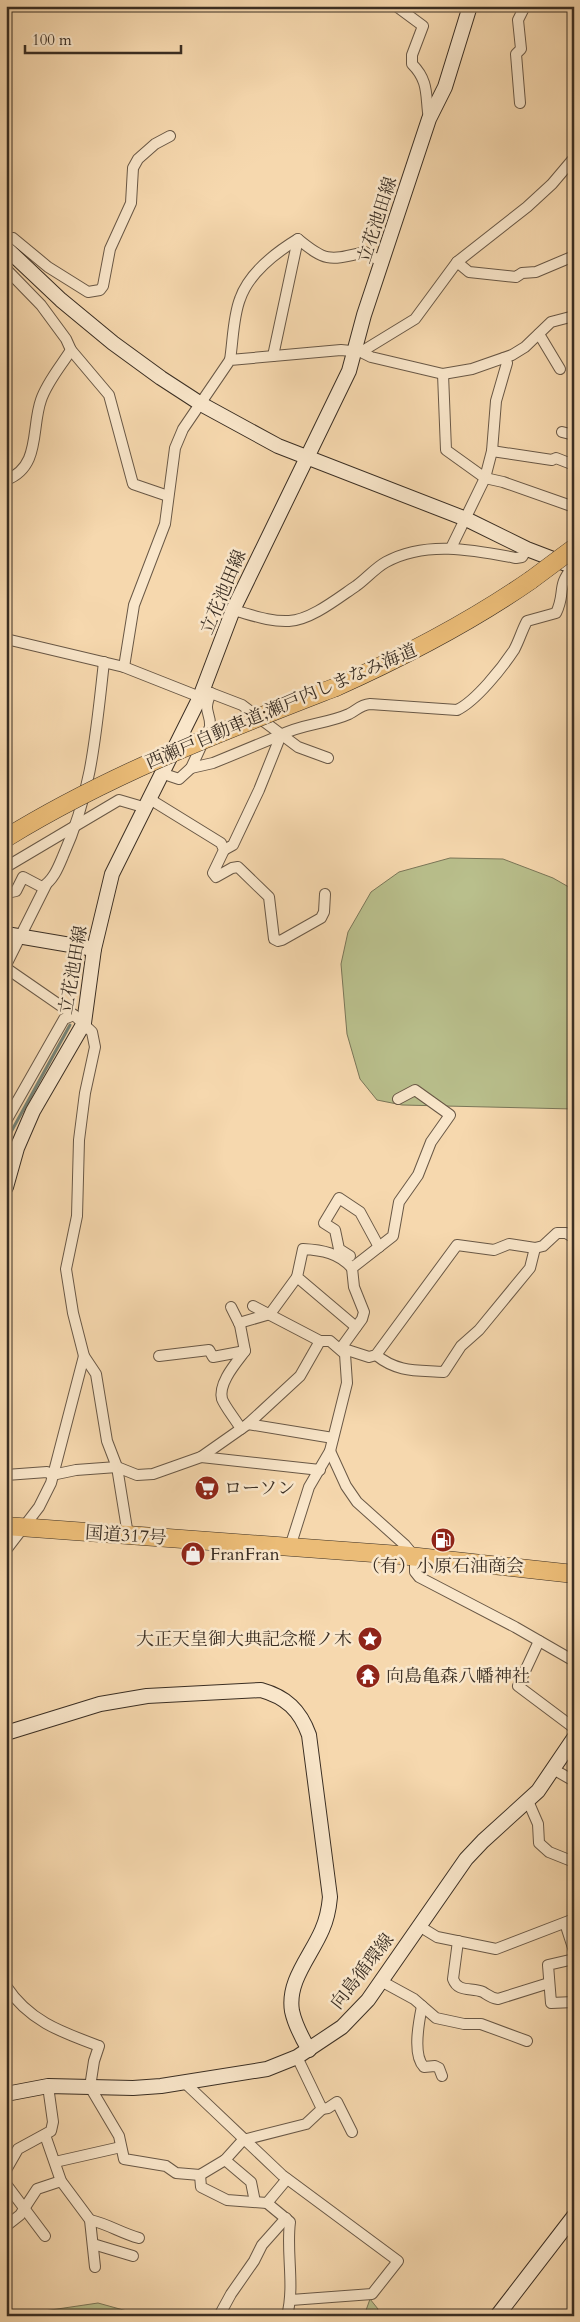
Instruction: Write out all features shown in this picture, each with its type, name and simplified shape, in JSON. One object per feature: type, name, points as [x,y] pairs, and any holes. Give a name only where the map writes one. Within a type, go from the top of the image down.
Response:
[{"type":"highway","name":"西瀬戸自動車道;瀬戸内しまなみ海道","points":[[6,838],[80,795],[195,741],[336,687],[442,637],[489,609],[574,548]]},
{"type":"highway","name":"国道317号","points":[[14,1527],[290,1547],[574,1574]]},
{"type":"main road","name":"立花池田線","points":[[6,1187],[17,1148],[33,1111],[79,1019],[112,874],[146,802],[205,693],[234,610],[358,352],[364,315],[383,263],[429,119],[445,87],[470,6]]},
{"type":"main road","points":[[6,248],[61,300],[114,343],[161,378],[201,404],[278,446],[466,519],[527,550],[573,567]]},
{"type":"main road","points":[[6,934],[94,949]]},
{"type":"main road","points":[[6,1733],[100,1704],[147,1696],[261,1690],[275,1694],[296,1710],[304,1721],[309,1735],[330,1897],[329,1912],[322,1930],[297,1977],[291,1997],[303,2054]]},
{"type":"main road","name":"向島循環線","points":[[6,2094],[48,2086],[133,2088],[184,2082],[267,2069],[303,2054],[353,2016],[381,1981],[418,1926],[474,1850],[528,1801],[574,1738]]},
{"type":"main road","points":[[496,2316],[574,2216]]},
{"type":"street","points":[[396,6],[423,26],[412,55],[412,64],[422,74],[426,85],[429,119]]},
{"type":"street","points":[[520,103],[516,54],[521,49],[518,20],[521,8]]},
{"type":"street","points":[[6,240],[13,238],[48,267],[88,292],[100,290],[104,286],[110,249],[131,203],[133,168],[145,152],[170,136]]},
{"type":"street","points":[[358,352],[414,319],[457,262],[527,207],[572,164]]},
{"type":"street","points":[[298,239],[312,251],[332,260],[365,252],[383,263]]},
{"type":"street","points":[[273,356],[298,239]]},
{"type":"street","points":[[124,667],[134,605],[165,524],[175,448],[182,429],[230,360],[239,299],[250,281],[280,250],[298,239]]},
{"type":"street","points":[[457,262],[469,272],[516,277],[522,273],[536,272],[574,256]]},
{"type":"street","points":[[6,268],[41,305],[66,339],[71,350],[109,395],[132,484],[168,496]]},
{"type":"street","points":[[230,360],[340,350],[358,352],[371,357],[443,374],[472,369],[504,358],[525,347],[551,322],[574,316]]},
{"type":"street","points":[[539,334],[560,369]]},
{"type":"street","points":[[6,480],[25,468],[34,447],[40,403],[44,392],[71,350]]},
{"type":"street","points":[[451,548],[485,478],[492,451],[496,401],[507,363],[504,358]]},
{"type":"street","points":[[443,374],[446,450],[485,478],[503,482],[574,506]]},
{"type":"street","points":[[562,432],[574,435]]},
{"type":"street","points":[[492,451],[552,460],[556,458],[574,465]]},
{"type":"street","points":[[234,610],[267,619],[291,621],[311,614],[355,586],[386,562],[421,551],[451,548],[468,549],[516,558],[522,557],[527,550]]},
{"type":"street","points":[[191,768],[213,763],[288,731],[318,725],[350,713],[360,705],[457,710],[463,707],[478,693],[514,649],[527,621],[556,613],[561,596],[561,583],[573,567]]},
{"type":"street","points":[[6,640],[124,667],[242,705],[298,746],[328,758]]},
{"type":"street","points":[[104,662],[92,768],[78,824],[6,967],[79,1019],[92,1032],[95,1047],[85,1093],[79,1140],[78,1216],[66,1269],[73,1314],[84,1356],[96,1374],[107,1441],[117,1467],[128,1536]]},
{"type":"street","points":[[161,773],[179,779],[191,768],[210,726],[206,711],[205,693]]},
{"type":"street","points":[[281,735],[233,845],[224,850],[213,873],[216,877],[221,876],[232,868],[238,867],[265,890],[269,897],[274,939],[278,941],[322,918],[325,894]]},
{"type":"street","points":[[6,867],[119,800],[146,802],[203,830],[221,843],[224,850]]},
{"type":"street","points":[[7,893],[16,891],[22,877],[35,885],[42,887],[46,885]]},
{"type":"street","points":[[6,1120],[64,1019],[79,1019]]},
{"type":"street","points":[[355,1265],[393,1236],[399,1202],[418,1175],[431,1142],[450,1115],[415,1090],[398,1099]]},
{"type":"street","points":[[341,1348],[364,1312],[354,1288],[355,1265],[339,1249],[335,1230],[324,1223],[340,1198],[360,1212],[379,1247]]},
{"type":"street","points":[[253,1306],[320,1341],[330,1341],[341,1348],[369,1356],[376,1355],[457,1245],[494,1250],[509,1244],[535,1248],[543,1246],[556,1233],[566,1233],[574,1238]]},
{"type":"street","points":[[376,1355],[388,1365],[400,1369],[444,1372],[461,1346],[478,1330],[530,1268],[535,1248]]},
{"type":"street","points":[[239,1323],[270,1314],[298,1277],[303,1249],[317,1250],[343,1257],[355,1265]]},
{"type":"street","points":[[298,1277],[356,1327]]},
{"type":"street","points":[[230,1307],[239,1323],[245,1351],[221,1390],[222,1401],[245,1427],[333,1438]]},
{"type":"street","points":[[6,1475],[47,1472],[52,1475],[76,1470],[117,1467],[137,1475],[152,1474],[201,1457],[245,1427],[300,1376],[320,1341]]},
{"type":"street","points":[[290,1547],[302,1503],[330,1451],[347,1383],[345,1354],[341,1348]]},
{"type":"street","points":[[159,1356],[209,1350],[213,1357],[245,1351]]},
{"type":"street","points":[[6,1550],[14,1527],[38,1506],[51,1483],[84,1356]]},
{"type":"street","points":[[330,1451],[346,1486],[357,1502],[405,1545],[415,1558],[415,1572],[419,1576],[574,1661]]},
{"type":"street","points":[[201,1457],[320,1470]]},
{"type":"street","points":[[539,1641],[518,1686],[574,1728]]},
{"type":"street","points":[[553,1769],[574,1781]]},
{"type":"street","points":[[528,1801],[538,1824],[539,1843],[549,1852],[574,1862]]},
{"type":"street","points":[[418,1926],[437,1937],[496,1949],[534,1933],[570,1921],[574,1951]]},
{"type":"street","points":[[458,1941],[453,1979],[454,1984],[462,1988],[481,1991],[492,1998],[498,1999],[549,1983]]},
{"type":"street","points":[[574,1959],[548,1966],[551,2003],[574,2002]]},
{"type":"street","points":[[381,1981],[422,2006],[436,2018],[464,2024],[481,2024],[527,2041]]},
{"type":"street","points":[[6,1986],[17,2003],[30,2014],[74,2037],[99,2046],[94,2061],[90,2087],[119,2136],[124,2159],[166,2166],[176,2173],[200,2175],[225,2160],[242,2140],[306,2124],[322,2109],[328,2108],[337,2102],[352,2132]]},
{"type":"street","points":[[422,2006],[418,2046],[420,2063],[424,2067],[440,2068],[442,2076]]},
{"type":"street","points":[[303,2054],[322,2109]]},
{"type":"street","points":[[184,2082],[242,2140],[286,2179],[398,2261],[372,2294],[291,2300]]},
{"type":"street","points":[[6,2170],[18,2149],[51,2131],[53,2122],[48,2086]]},
{"type":"street","points":[[45,2135],[61,2182],[90,2220],[95,2268]]},
{"type":"street","points":[[55,2162],[121,2147]]},
{"type":"street","points":[[225,2160],[251,2182],[255,2202]]},
{"type":"street","points":[[200,2175],[201,2187],[227,2200],[267,2203],[290,2222],[288,2241],[291,2300],[287,2316]]},
{"type":"street","points":[[267,2203],[286,2179]]},
{"type":"street","points":[[6,2226],[25,2208],[38,2188],[61,2182]]},
{"type":"street","points":[[6,2184],[45,2236]]},
{"type":"street","points":[[219,2316],[231,2294],[254,2261],[262,2244],[286,2218]]},
{"type":"street","points":[[90,2220],[109,2225],[120,2233],[139,2238]]},
{"type":"street","points":[[93,2244],[133,2256]]},
{"type":"green space","points":[[450,858],[503,859],[553,878],[574,890],[574,1109],[402,1105],[377,1100],[360,1079],[347,1034],[341,964],[348,932],[371,892],[399,872]]},
{"type":"green space","points":[[370,2299],[378,2309],[375,2316],[364,2316]]},
{"type":"green space","points":[[98,2303],[145,2316],[26,2316],[37,2312]]},
{"type":"waterway","points":[[6,1141],[70,1025]]},
{"type":"place","name":"ローソン","points":[[207,1488]]},
{"type":"place","name":"（有）小原石油商会","points":[[443,1540]]},
{"type":"place","name":"FranFran","points":[[193,1554]]},
{"type":"place","name":"大正天皇御大典記念樅ノ木","points":[[370,1639]]},
{"type":"place","name":"向島亀森八幡神社","points":[[368,1676]]}]
